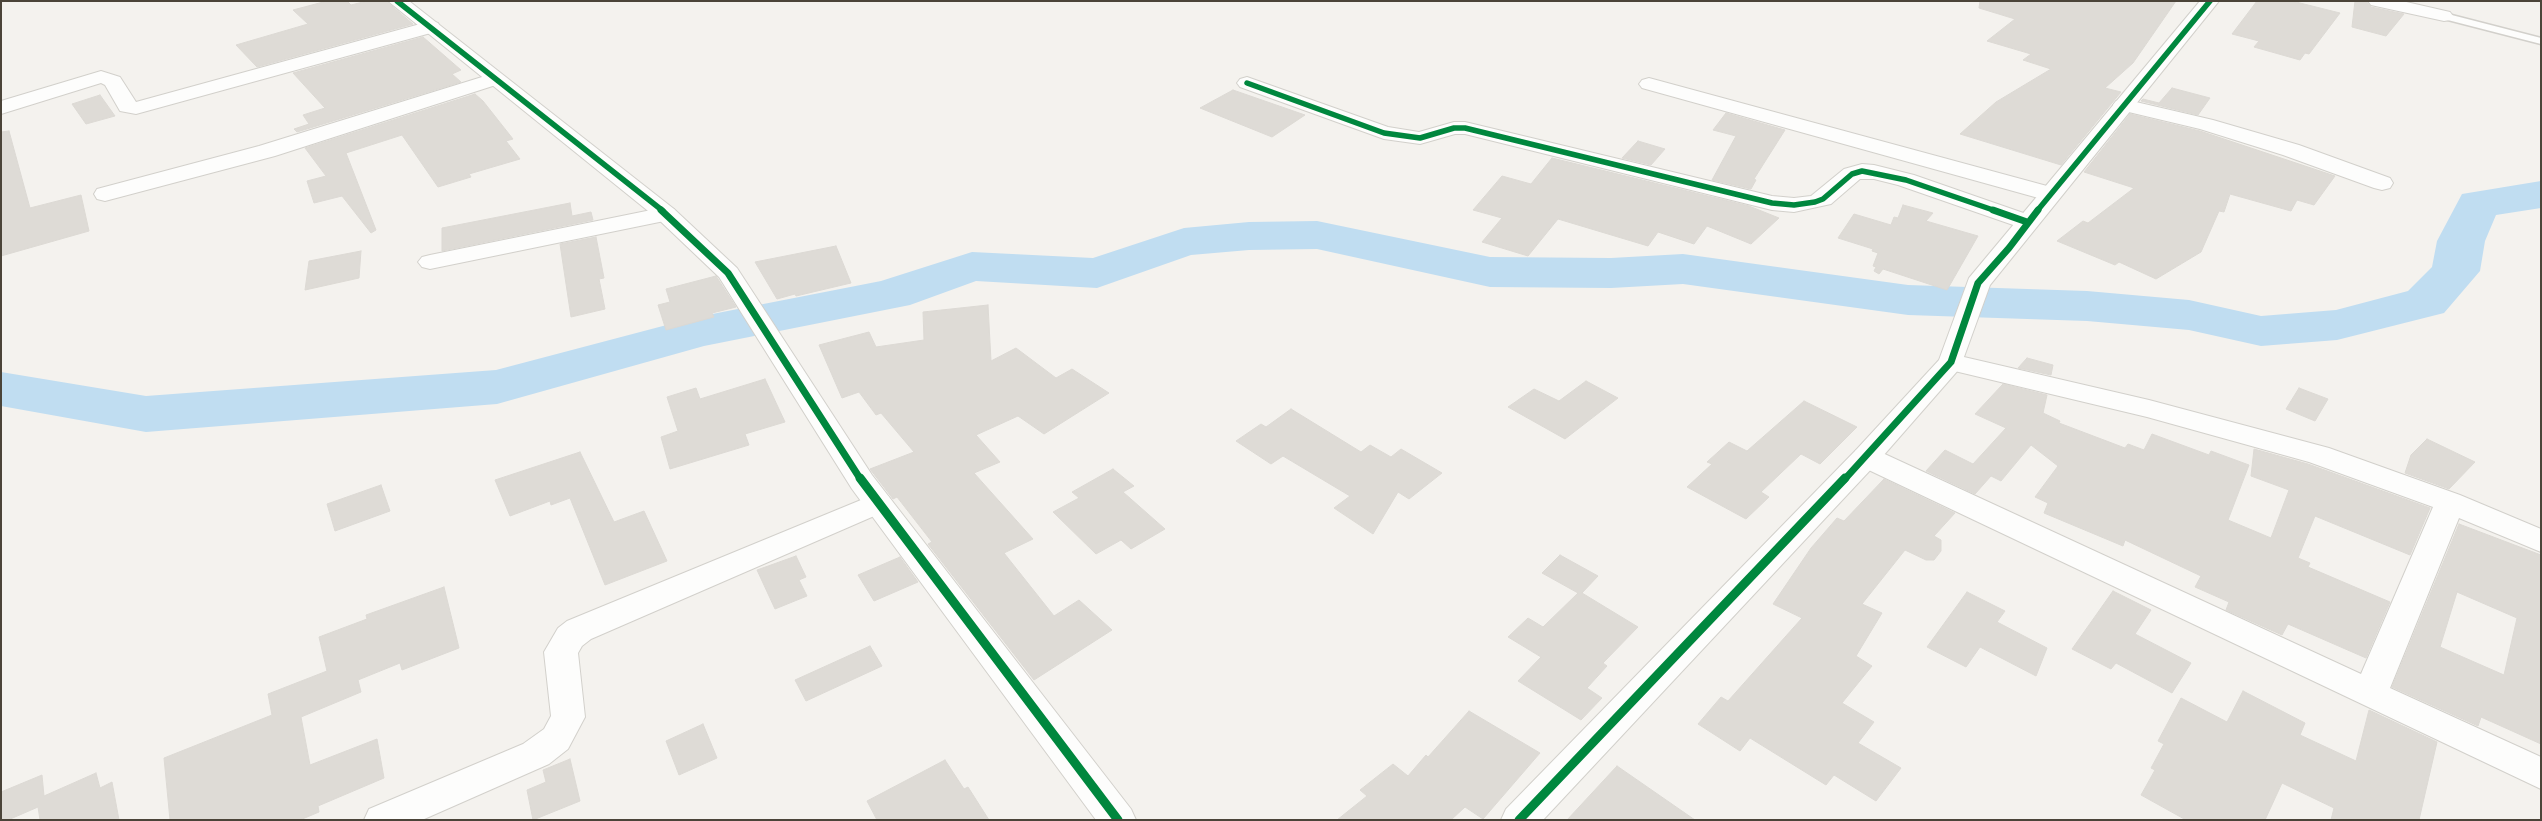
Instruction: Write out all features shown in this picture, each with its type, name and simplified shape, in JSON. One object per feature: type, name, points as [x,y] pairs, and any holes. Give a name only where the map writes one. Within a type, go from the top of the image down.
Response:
[{"type":"street","points":[[397,1],[666,214],[728,273],[878,503],[1118,820]]},
{"type":"street","points":[[1519,820],[1866,457],[1951,362],[1978,284],[2009,248],[2027,222],[2123,104],[2210,1]]},
{"type":"street","points":[[2377,1],[2444,16]]},
{"type":"street","points":[[1,108],[101,77],[113,81],[127,107],[136,108],[431,27]]},
{"type":"street","points":[[105,194],[286,145],[496,79]]},
{"type":"street","points":[[1247,83],[1384,133],[1420,138],[1454,128],[1465,128],[1772,203],[1794,205],[1815,202],[1823,199],[1852,174],[1862,171],[1906,180],[2027,222]]},
{"type":"street","points":[[1649,84],[2050,194]]},
{"type":"street","points":[[2123,104],[2206,124],[2291,150],[2382,183]]},
{"type":"street","points":[[430,262],[666,214]]},
{"type":"street","points":[[1951,362],[2259,438],[2385,477],[2450,502],[2541,541]]},
{"type":"street","points":[[1866,457],[2162,597],[2371,692],[2541,774]]},
{"type":"street","points":[[2371,692],[2450,502]]},
{"type":"street","points":[[382,820],[536,754],[556,739],[568,717],[561,652],[570,637],[579,630],[878,503]]},
{"type":"lane","points":[[2444,16],[2541,41]]},
{"type":"building","points":[[327,1],[347,1],[351,5],[367,1],[386,1],[413,24],[257,67],[236,45],[308,24],[293,10]]},
{"type":"building","points":[[1980,1],[2176,1],[2133,63],[2105,88],[2121,92],[2061,165],[1960,134],[1996,102],[2051,69],[2023,60],[2031,54],[1987,41],[2015,19],[1979,8]]},
{"type":"building","points":[[2257,1],[2292,1],[2340,13],[2309,54],[2305,53],[2300,60],[2254,47],[2259,41],[2232,34]]},
{"type":"building","points":[[2355,1],[2366,1],[2371,7],[2404,14],[2386,36],[2352,27]]},
{"type":"building","points":[[423,37],[461,70],[452,74],[461,82],[297,132],[294,129],[309,124],[303,115],[325,108],[293,73]]},
{"type":"building","points":[[2172,88],[2210,98],[2198,115],[2141,101],[2143,99],[2159,103]]},
{"type":"building","points":[[1233,90],[1305,115],[1272,137],[1200,108]]},
{"type":"building","points":[[475,94],[483,101],[513,139],[506,141],[520,159],[469,174],[471,177],[438,187],[402,135],[346,153],[376,230],[371,233],[342,196],[314,203],[307,181],[326,176],[305,148]]},
{"type":"building","points":[[100,95],[115,116],[86,124],[72,104]]},
{"type":"building","points":[[1726,113],[1785,130],[1754,179],[1756,180],[1751,189],[1712,180],[1736,136],[1713,130]]},
{"type":"building","points":[[2130,114],[2200,131],[2335,176],[2314,205],[2297,200],[2291,211],[2230,194],[2224,212],[2219,211],[2201,252],[2156,279],[2119,262],[2115,265],[2057,241],[2083,221],[2088,223],[2134,188],[2084,172]]},
{"type":"building","points":[[9,131],[30,208],[81,195],[89,231],[1,256],[1,132]]},
{"type":"building","points":[[1638,141],[1665,149],[1651,165],[1622,158]]},
{"type":"building","points":[[1552,158],[1749,206],[1779,218],[1751,244],[1707,226],[1694,244],[1658,232],[1648,246],[1558,219],[1528,256],[1482,242],[1502,218],[1473,210],[1502,176],[1531,184]]},
{"type":"building","points":[[570,203],[572,216],[591,212],[593,220],[442,251],[442,228]]},
{"type":"building","points":[[1903,205],[1933,213],[1926,221],[1978,236],[1947,290],[1883,269],[1879,274],[1874,271],[1876,267],[1873,266],[1878,253],[1872,251],[1873,249],[1838,238],[1854,214],[1891,225],[1894,217],[1898,218]]},
{"type":"building","points":[[596,237],[604,278],[599,279],[605,309],[571,317],[560,244]]},
{"type":"building","points":[[836,246],[851,283],[796,296],[795,294],[777,299],[755,262]]},
{"type":"building","points":[[361,251],[359,278],[305,290],[309,261]]},
{"type":"building","points":[[716,276],[736,307],[712,313],[714,317],[666,330],[658,305],[670,302],[666,289]]},
{"type":"building","points":[[988,305],[991,361],[1016,348],[1056,378],[1072,369],[1109,393],[1044,434],[1018,416],[976,435],[1000,462],[974,473],[1033,539],[1004,553],[1054,616],[1079,600],[1112,630],[1034,680],[928,544],[932,542],[897,497],[893,499],[870,469],[914,452],[881,413],[876,415],[859,392],[842,398],[819,345],[869,332],[876,347],[924,340],[923,312]]},
{"type":"building","points":[[2027,358],[2053,365],[2051,375],[2018,368]]},
{"type":"building","points":[[765,379],[785,422],[745,434],[749,445],[670,469],[661,437],[678,431],[667,397],[696,388],[700,399]]},
{"type":"building","points":[[1586,381],[1618,398],[1565,439],[1508,407],[1534,389],[1559,401]]},
{"type":"building","points":[[2003,384],[2047,395],[2043,413],[2060,421],[2059,423],[2125,448],[2128,444],[2144,450],[2152,434],[2209,455],[2211,451],[2249,465],[2228,520],[2271,538],[2289,490],[2251,476],[2254,449],[2308,464],[2430,508],[2410,555],[2315,516],[2298,558],[2310,563],[2308,567],[2390,602],[2366,658],[2288,624],[2282,635],[2226,610],[2229,602],[2195,587],[2201,576],[2125,540],[2123,546],[2044,513],[2048,503],[2035,497],[2058,466],[2031,445],[2001,481],[1991,476],[1975,494],[1926,471],[1945,450],[1973,464],[2006,428],[1975,414]]},
{"type":"building","points":[[2299,388],[2328,399],[2315,421],[2286,409]]},
{"type":"building","points":[[1804,401],[1857,427],[1820,464],[1801,454],[1761,492],[1769,497],[1746,519],[1687,487],[1712,464],[1707,462],[1729,442],[1747,451]]},
{"type":"building","points":[[1291,409],[1361,452],[1370,445],[1391,457],[1401,449],[1442,473],[1409,499],[1398,492],[1373,534],[1334,508],[1350,496],[1283,456],[1271,464],[1236,441],[1261,424],[1266,427]]},
{"type":"building","points":[[2427,439],[2475,462],[2449,489],[2405,473],[2411,455]]},
{"type":"building","points":[[580,452],[614,522],[644,511],[667,561],[605,585],[570,498],[551,505],[550,501],[510,516],[495,480]]},
{"type":"building","points":[[1113,469],[1134,486],[1123,492],[1165,529],[1131,549],[1121,540],[1096,554],[1053,512],[1079,498],[1072,492]]},
{"type":"building","points":[[1884,479],[1955,513],[1934,536],[1941,540],[1941,551],[1934,560],[1926,560],[1905,550],[1862,604],[1882,613],[1856,656],[1872,666],[1842,703],[1874,722],[1858,743],[1901,768],[1876,801],[1834,775],[1826,785],[1750,738],[1740,751],[1698,724],[1721,697],[1728,701],[1802,618],[1773,604],[1811,548],[1837,518],[1844,521]]},
{"type":"building","points":[[381,485],[390,511],[335,531],[327,504]]},
{"type":"building","points":[[2459,524],[2541,555],[2541,744],[2481,717],[2478,726],[2392,687]],"holes":[[[2457,592],[2517,618],[2504,675],[2440,647]]]},
{"type":"building","points":[[1560,555],[1598,576],[1582,593],[1638,627],[1603,663],[1607,666],[1587,688],[1602,698],[1581,720],[1518,681],[1541,657],[1508,637],[1528,618],[1543,627],[1578,593],[1542,573]]},
{"type":"building","points":[[796,556],[806,577],[799,580],[807,596],[775,609],[757,570]]},
{"type":"building","points":[[900,557],[918,582],[874,601],[858,575]]},
{"type":"building","points":[[444,587],[459,648],[402,670],[400,663],[358,680],[361,692],[301,717],[310,765],[377,739],[384,778],[318,806],[319,812],[300,820],[170,820],[164,758],[272,715],[268,694],[327,671],[319,637],[367,619],[366,615]]},
{"type":"building","points":[[2113,591],[2151,610],[2135,634],[2191,663],[2172,693],[2116,663],[2111,669],[2072,649]]},
{"type":"building","points":[[1967,592],[2005,611],[1997,622],[2047,648],[2036,676],[1980,647],[1966,667],[1927,647]]},
{"type":"building","points":[[870,646],[882,666],[806,701],[795,680]]},
{"type":"building","points":[[2243,691],[2305,723],[2300,735],[2356,761],[2369,710],[2437,742],[2419,820],[2331,820],[2334,808],[2282,783],[2265,820],[2186,820],[2141,795],[2155,770],[2151,768],[2164,744],[2158,741],[2181,698],[2227,722]]},
{"type":"building","points":[[1469,711],[1540,753],[1483,819],[1465,807],[1451,820],[1337,820],[1367,796],[1360,790],[1393,764],[1408,776],[1426,755],[1428,757]]},
{"type":"building","points":[[703,724],[717,758],[679,775],[666,741]]},
{"type":"building","points":[[570,759],[580,801],[533,820],[527,790],[546,782],[543,770]]},
{"type":"building","points":[[945,760],[964,789],[968,787],[989,820],[877,820],[867,801]]},
{"type":"building","points":[[1617,766],[1695,820],[1567,820]]},
{"type":"building","points":[[96,773],[100,788],[112,782],[119,820],[40,820],[38,807],[8,820],[1,820],[1,792],[42,775],[44,796]]},
{"type":"waterway","points":[[1,389],[146,414],[497,387],[697,332],[892,294],[972,266],[1097,273],[1184,242],[1249,236],[1317,235],[1490,272],[1611,273],[1683,269],[1908,300],[2087,306],[2189,315],[2261,331],[2337,325],[2426,302],[2456,271],[2461,241],[2478,204],[2541,194]]},
{"type":"cycle path","points":[[397,1],[666,214],[728,273],[862,482],[1118,820]]},
{"type":"cycle path","points":[[1519,820],[1866,457],[1951,362],[1978,283],[2009,248],[2050,194],[2210,1]]},
{"type":"cycle path","points":[[1247,83],[1384,133],[1420,138],[1454,128],[1465,128],[1772,203],[1794,205],[1815,202],[1823,199],[1852,174],[1862,171],[1906,180],[2027,222]]}]
